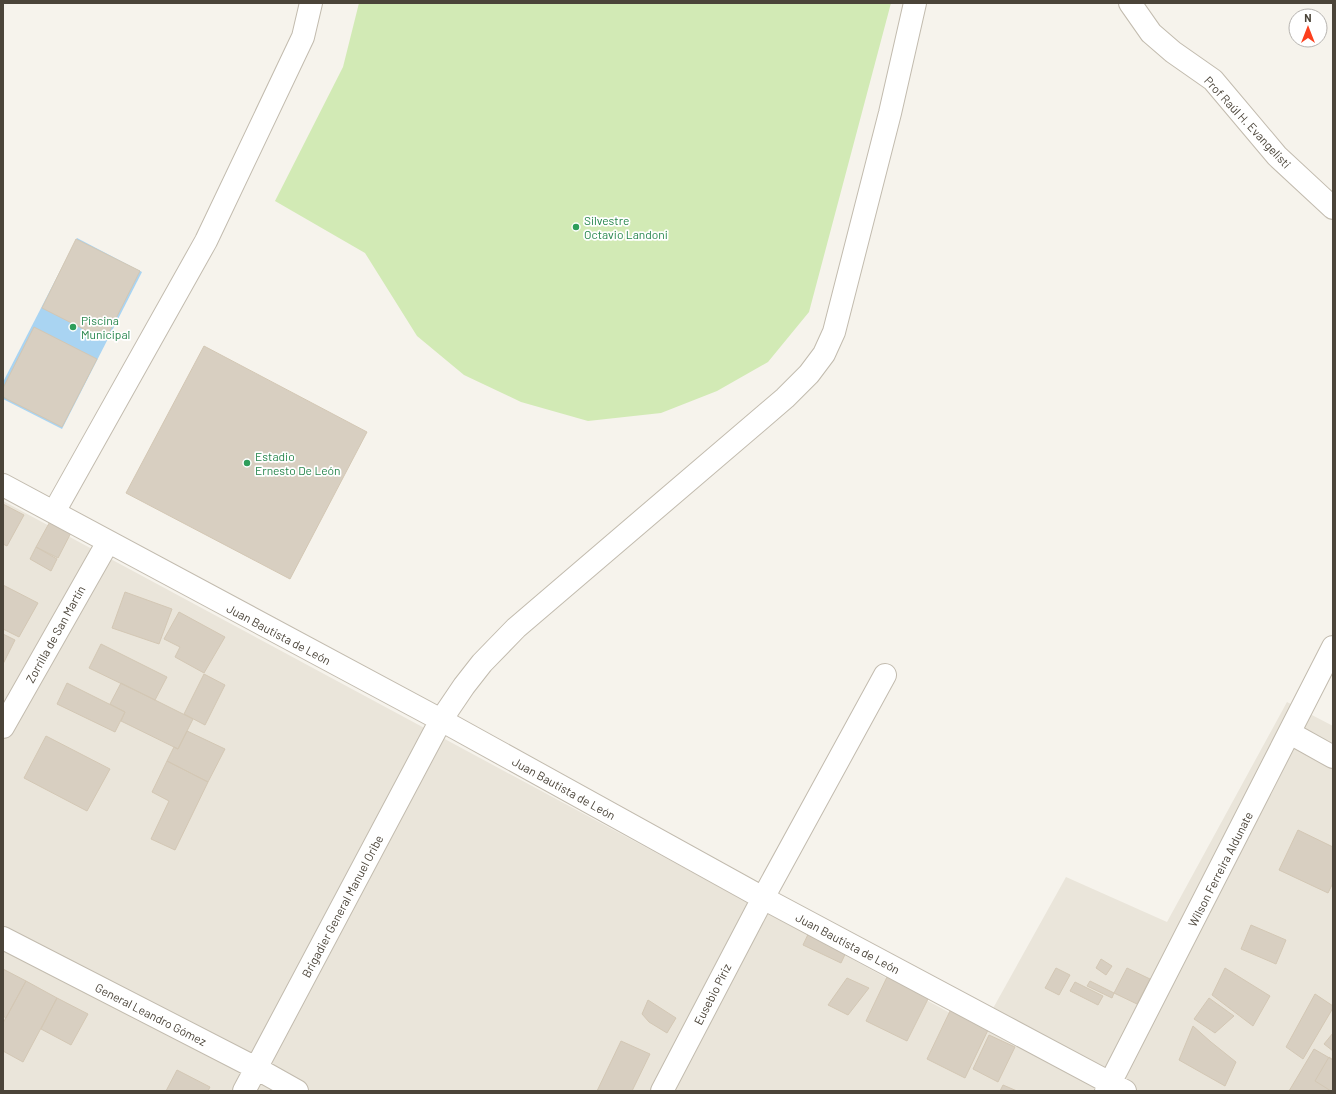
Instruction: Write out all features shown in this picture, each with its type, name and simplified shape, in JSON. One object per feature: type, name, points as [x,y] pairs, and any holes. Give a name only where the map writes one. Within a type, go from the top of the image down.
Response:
[{"type":"street","points":[[54,512],[206,241],[304,37],[311,3]]},
{"type":"street","name":"Brigadier General Manuel Oribe","points":[[244,1091],[441,720],[482,663],[516,628],[785,398],[808,374],[824,354],[834,332],[890,113],[915,3]]},
{"type":"street","name":"Prof Raúl H. Evangelisti","points":[[1130,3],[1151,33],[1174,52],[1213,80],[1277,156],[1333,208]]},
{"type":"street","name":"Juan Bautista de León","points":[[3,485],[441,720],[762,898],[1114,1088]]},
{"type":"street","name":"Zorrilla de San Martín","points":[[3,727],[108,542]]},
{"type":"street","name":"Wilson Ferreira Aldunate","points":[[1114,1088],[1333,647]]},
{"type":"street","name":"Eusebio Píriz","points":[[662,1091],[762,898],[884,675]]},
{"type":"street","points":[[1290,733],[1333,757]]},
{"type":"street","name":"General Leandro Gómez","points":[[3,938],[256,1068],[297,1091]]},
{"type":"shaded area","points":[[3,501],[777,918],[981,1030],[1066,877],[1167,922],[1287,702],[1333,726],[1333,1091],[3,1091]]},
{"type":"green space","name":"Silvestre Octavio Landoni","points":[[359,3],[891,3],[809,312],[768,362],[717,391],[661,413],[588,421],[521,402],[464,375],[417,336],[365,253],[275,201],[343,67]]},
{"type":"water","name":"Piscina Municipal","points":[[77,238],[142,272],[62,429],[3,399],[3,382]]},
{"type":"building","points":[[76,239],[140,271],[105,340],[42,308]]},
{"type":"building","points":[[34,327],[97,359],[62,427],[3,397],[3,388]]},
{"type":"building","name":"Estadio Ernesto De León","points":[[204,346],[367,432],[290,579],[126,493]]},
{"type":"building","points":[[3,504],[24,515],[7,546],[3,544]]},
{"type":"building","points":[[53,516],[74,527],[58,558],[36,547]]},
{"type":"building","points":[[36,547],[57,559],[51,571],[30,559]]},
{"type":"building","points":[[3,585],[38,603],[19,637],[3,629]]},
{"type":"building","points":[[125,592],[172,609],[159,644],[112,628]]},
{"type":"building","points":[[179,612],[225,637],[204,673],[175,657],[180,647],[164,639]]},
{"type":"building","points":[[3,634],[15,640],[3,664]]},
{"type":"building","points":[[101,644],[167,677],[155,700],[89,668]]},
{"type":"building","points":[[204,674],[225,685],[205,725],[184,714]]},
{"type":"building","points":[[67,683],[125,712],[115,732],[57,704]]},
{"type":"building","points":[[121,683],[193,719],[178,749],[121,721],[125,712],[110,704]]},
{"type":"building","points":[[187,731],[225,749],[208,782],[167,761],[174,747],[178,749]]},
{"type":"building","points":[[46,736],[110,769],[87,811],[24,778]]},
{"type":"building","points":[[167,761],[208,782],[175,850],[151,839],[169,801],[152,792]]},
{"type":"building","points":[[1298,830],[1333,847],[1333,883],[1328,893],[1279,870]]},
{"type":"building","points":[[1251,925],[1286,940],[1276,964],[1241,949]]},
{"type":"building","points":[[811,928],[849,946],[841,963],[803,945]]},
{"type":"building","points":[[1101,959],[1112,966],[1106,975],[1096,968]]},
{"type":"building","points":[[1056,968],[1070,975],[1059,995],[1045,988]]},
{"type":"building","points":[[1127,968],[1150,979],[1137,1004],[1114,993]]},
{"type":"building","points":[[1225,968],[1270,996],[1253,1026],[1212,995]]},
{"type":"building","points":[[3,969],[26,981],[6,1018],[3,1016]]},
{"type":"building","points":[[888,975],[930,995],[907,1041],[866,1021]]},
{"type":"building","points":[[847,978],[869,988],[848,1015],[828,1005]]},
{"type":"building","points":[[26,981],[57,998],[23,1062],[3,1051],[3,1023]]},
{"type":"building","points":[[1090,981],[1114,993],[1112,998],[1087,986]]},
{"type":"building","points":[[1075,982],[1103,996],[1098,1005],[1070,991]]},
{"type":"building","points":[[1315,994],[1333,1006],[1333,1008],[1303,1059],[1286,1047]]},
{"type":"building","points":[[57,998],[88,1014],[71,1045],[41,1029]]},
{"type":"building","points":[[1209,998],[1234,1016],[1215,1033],[1194,1019]]},
{"type":"building","points":[[648,1000],[676,1018],[667,1033],[649,1022],[642,1014]]},
{"type":"building","points":[[951,1009],[989,1028],[965,1078],[927,1059]]},
{"type":"building","points":[[1193,1026],[1236,1062],[1225,1086],[1179,1060]]},
{"type":"building","points":[[1333,1033],[1333,1051],[1324,1044]]},
{"type":"building","points":[[989,1035],[1015,1047],[998,1082],[973,1069]]},
{"type":"building","points":[[621,1041],[650,1054],[632,1091],[597,1091]]},
{"type":"building","points":[[1314,1049],[1333,1060],[1333,1091],[1289,1091]]},
{"type":"building","points":[[1329,1057],[1333,1060],[1333,1091],[1315,1081]]},
{"type":"building","points":[[177,1070],[210,1087],[208,1091],[166,1091]]},
{"type":"building","points":[[1003,1085],[1017,1091],[1000,1091]]},
{"type":"place","name":"Silvestre Octavio Landoni","points":[[576,227]]},
{"type":"place","name":"Piscina Municipal","points":[[73,327]]},
{"type":"place","name":"Estadio Ernesto De León","points":[[247,463]]}]
